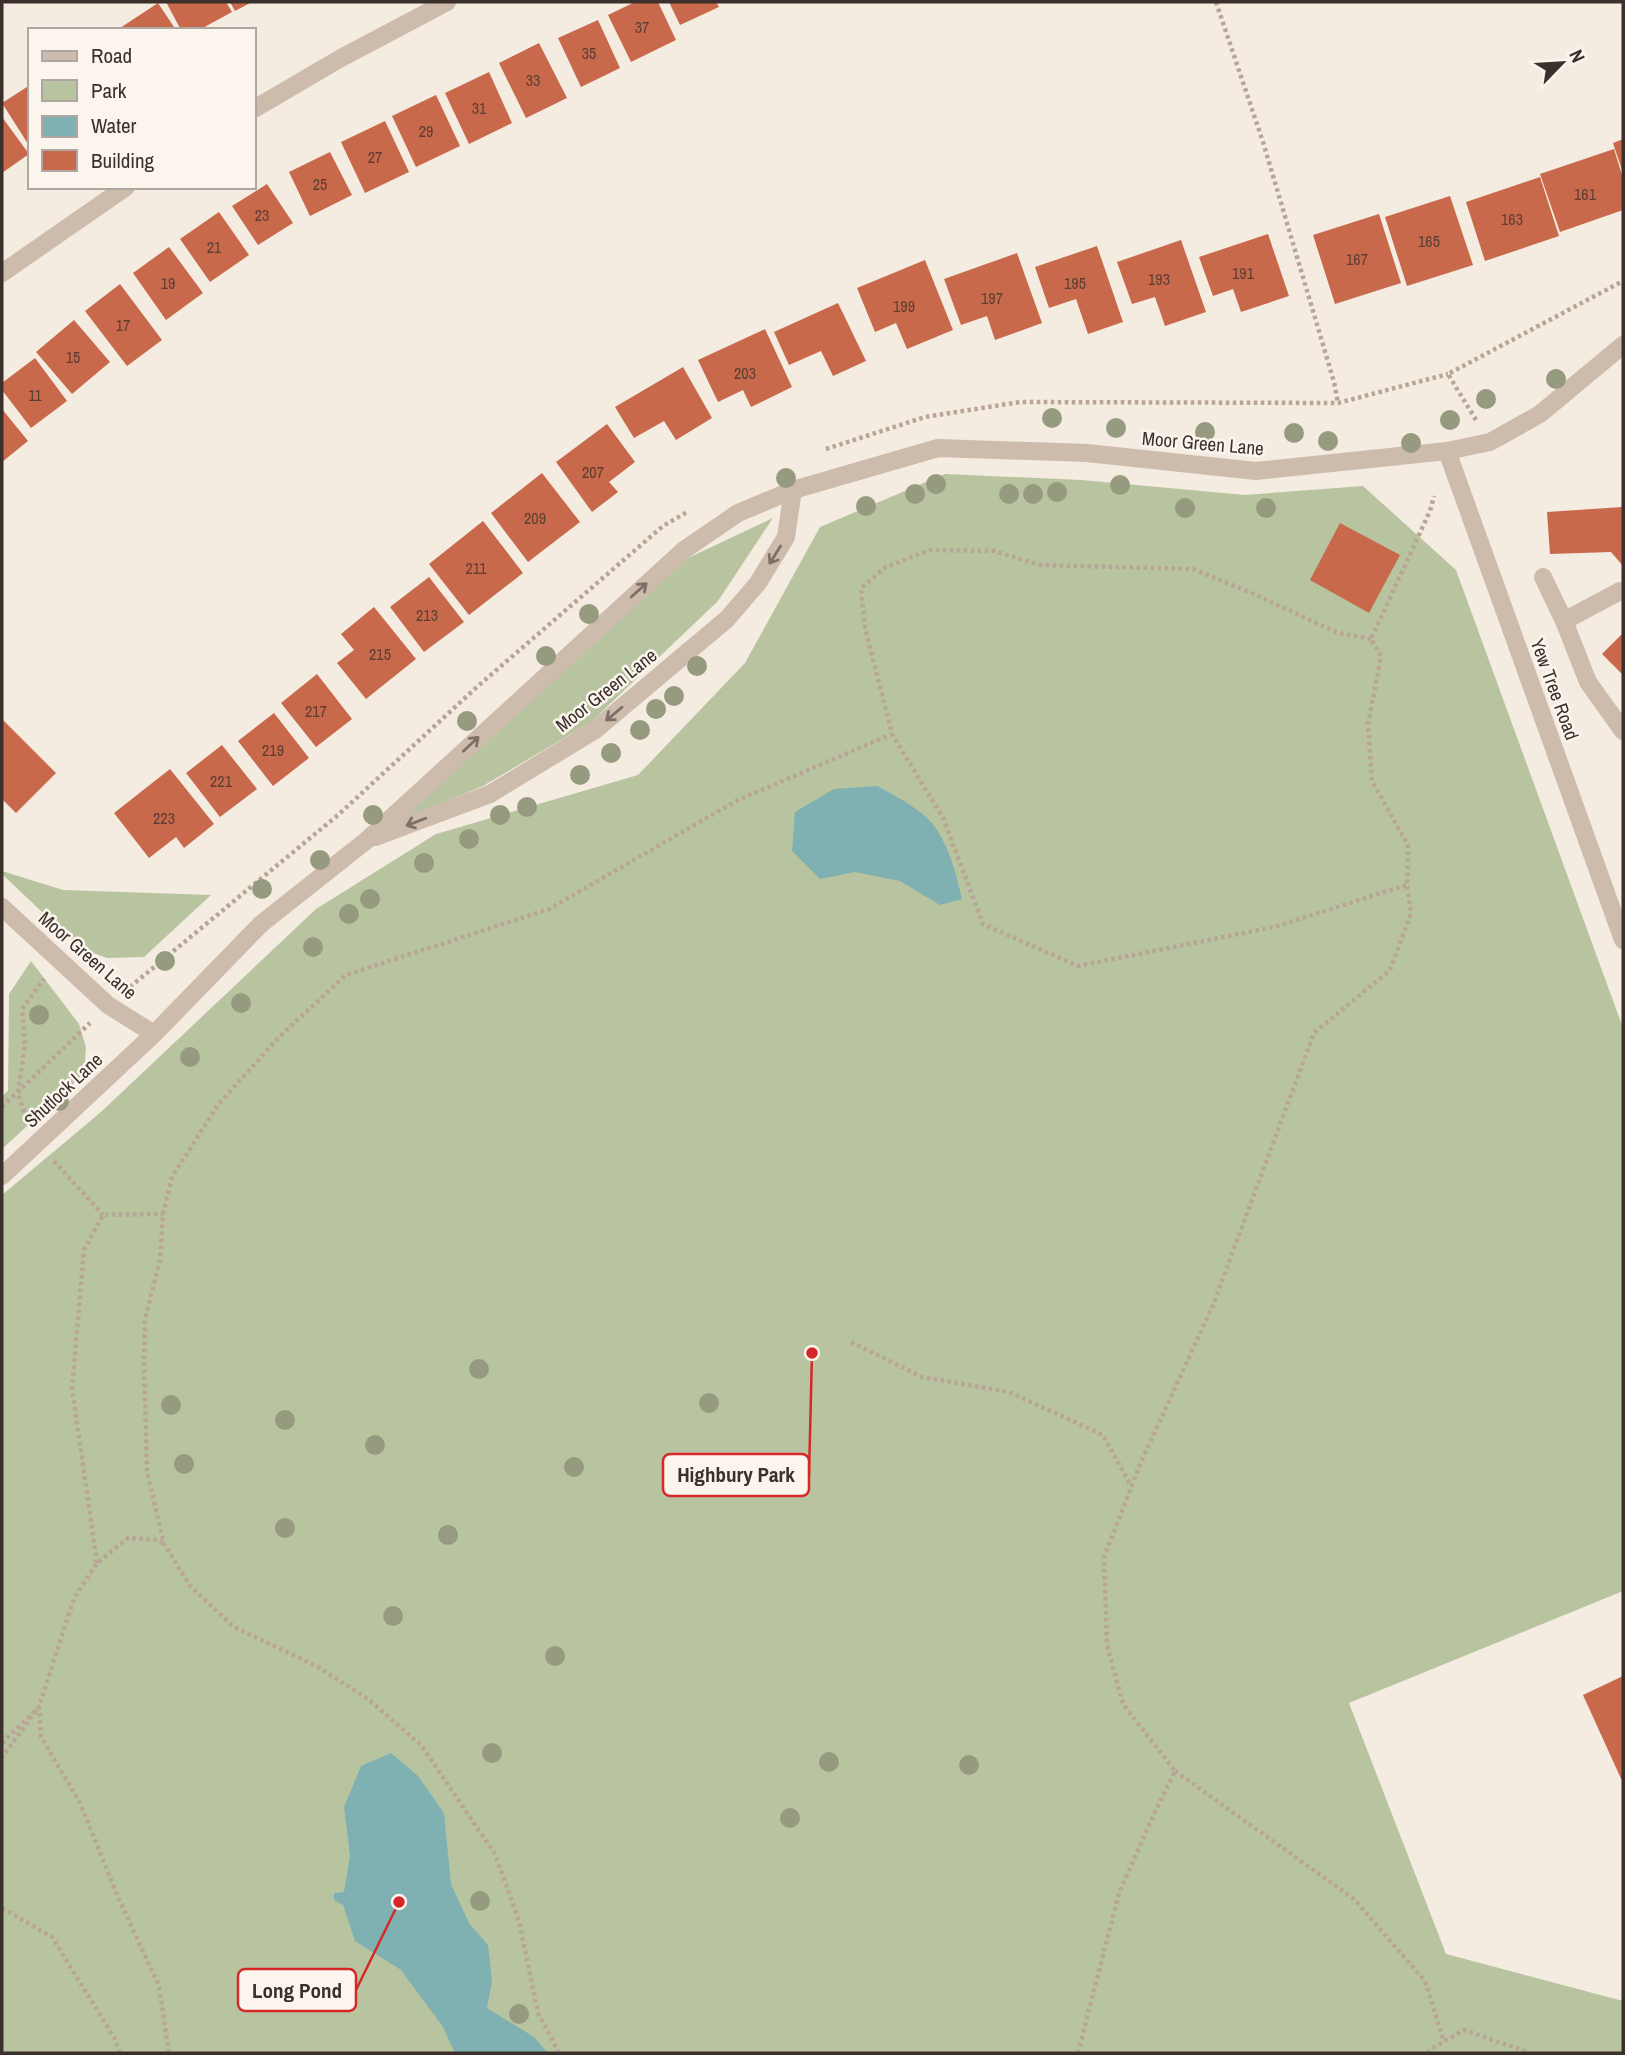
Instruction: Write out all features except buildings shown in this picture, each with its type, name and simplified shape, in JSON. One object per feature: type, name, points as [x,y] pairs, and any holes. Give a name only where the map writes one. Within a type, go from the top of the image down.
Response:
[{"type":"street","points":[[256,108],[341,58],[447,2]]},
{"type":"street","points":[[2,273],[122,189]]},
{"type":"street","name":"Moor Green Lane","points":[[2,907],[108,1005],[153,1034],[261,924],[367,841],[684,550],[738,513],[793,490],[938,448],[1087,453],[1256,471],[1447,452],[1490,442],[1540,414],[1623,345]]},
{"type":"street","name":"Yew Tree Road","points":[[1447,452],[1623,940]]},
{"type":"street","name":"Moor Green Lane","points":[[367,841],[490,794],[595,730],[727,619],[758,583],[786,537],[793,490]]},
{"type":"street","points":[[1543,577],[1588,682],[1623,731]]},
{"type":"street","points":[[1564,621],[1620,591]]},
{"type":"street","name":"Shutlock Lane","points":[[2,1176],[153,1034]]},
{"type":"path","points":[[1216,2],[1267,155],[1338,403]]},
{"type":"path","points":[[1490,442],[1448,374],[1623,281]]},
{"type":"path","points":[[1371,639],[1430,511],[1447,452]]},
{"type":"path","points":[[1407,885],[1274,927],[1078,966],[983,924],[943,818],[892,734],[865,628],[861,588],[886,567],[930,550],[993,551],[1040,565],[1193,569],[1338,633],[1371,639],[1381,656],[1368,725],[1372,781],[1408,845],[1407,885],[1411,913],[1390,970],[1314,1033],[1213,1305],[1132,1486],[1104,1557],[1107,1645],[1123,1704],[1175,1771],[1354,1899],[1425,1981],[1444,2042]]},
{"type":"path","points":[[559,2053],[538,2013],[519,1921],[495,1854],[421,1745],[368,1699],[318,1667],[234,1627],[190,1586],[164,1544],[147,1471],[145,1319],[160,1260],[163,1214],[172,1177],[218,1105],[278,1038],[346,975],[549,909],[736,801],[892,734]]},
{"type":"path","points":[[58,959],[22,1009],[25,1045],[18,1093],[22,1109],[38,1142],[103,1215],[163,1214]]},
{"type":"path","points":[[97,1563],[72,1389],[84,1250],[103,1215]]},
{"type":"path","points":[[851,1342],[922,1377],[1009,1392],[1103,1435],[1132,1486]]},
{"type":"path","points":[[2,1757],[39,1707],[74,1598],[97,1563],[128,1538],[164,1544]]},
{"type":"path","points":[[2,1744],[39,1707]]},
{"type":"path","points":[[39,1707],[41,1737],[80,1803],[118,1897],[159,1986],[169,2053]]},
{"type":"path","points":[[1078,2053],[1119,1893],[1175,1771]]},
{"type":"path","points":[[2,1908],[52,1937],[115,2039],[120,2053]]},
{"type":"path","points":[[1428,2053],[1464,2030],[1531,2053]]},
{"type":"green space","points":[[945,474],[1082,480],[1245,495],[1363,486],[1456,570],[1623,1028],[1623,1591],[1349,1703],[1446,1954],[1623,2001],[1623,2053],[2,2053],[2,1195],[101,1112],[316,909],[436,834],[638,775],[745,663],[820,527]]},
{"type":"green space","points":[[773,518],[718,601],[591,722],[483,786],[396,822],[686,559]]},
{"type":"green space","points":[[2,871],[63,890],[211,895],[144,957],[107,958],[80,948],[2,874]]},
{"type":"green space","points":[[31,961],[79,1024],[86,1047],[84,1074],[2,1149],[2,1096],[8,1091],[9,994]]},
{"type":"water","points":[[877,786],[913,807],[932,823],[947,850],[962,899],[940,905],[900,881],[855,872],[820,879],[792,851],[795,812],[834,789]]},
{"type":"water","points":[[391,1753],[418,1776],[444,1813],[451,1884],[469,1923],[488,1945],[492,1981],[487,2008],[534,2037],[548,2053],[455,2053],[443,2027],[401,1970],[355,1941],[343,1905],[334,1900],[334,1893],[344,1892],[350,1856],[344,1807],[361,1766]]},
{"type":"place","name":"Highbury Park","points":[[812,1353]]},
{"type":"place","name":"Long Pond","points":[[399,1902]]}]
